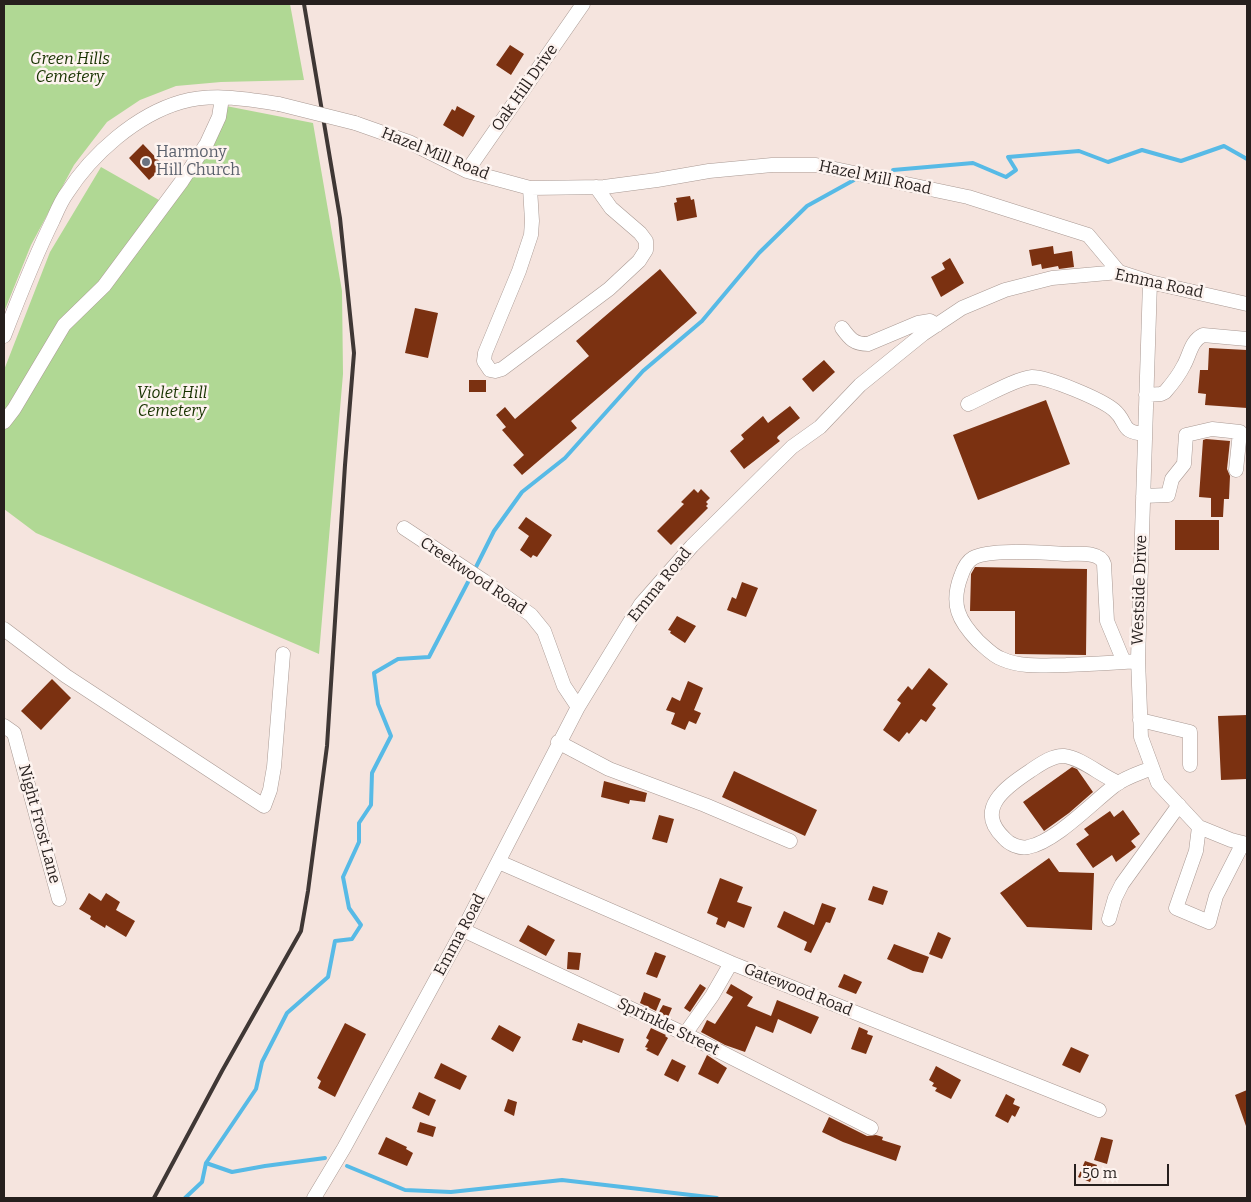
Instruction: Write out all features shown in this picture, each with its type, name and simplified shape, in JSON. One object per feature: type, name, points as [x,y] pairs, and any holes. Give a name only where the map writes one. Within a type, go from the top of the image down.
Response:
[{"type":"street","name":"Oak Hill Drive","points":[[468,172],[583,4]]},
{"type":"street","name":"Hazel Mill Road","points":[[4,336],[41,244],[67,193],[102,148],[139,120],[181,102],[222,98],[242,98],[279,104],[355,124],[409,142],[468,172],[530,188],[596,187],[658,180],[709,170],[772,165],[816,165],[968,197],[1088,235],[1118,272]]},
{"type":"street","points":[[4,422],[14,409],[64,325],[104,286],[182,181],[207,142],[219,116],[222,98]]},
{"type":"street","points":[[530,188],[531,235],[519,271],[485,354],[484,361],[490,370],[495,371],[502,368],[609,289],[639,261],[646,250],[646,241],[640,233],[611,208],[596,187]]},
{"type":"street","name":"Emma Road","points":[[314,1198],[344,1148],[463,930],[558,742],[641,604],[692,546],[792,447],[820,427],[860,385],[924,334],[962,308],[1005,290],[1052,278],[1118,272],[1150,282],[1247,304]]},
{"type":"street","name":"Westside Drive","points":[[1150,282],[1143,496],[1131,662],[1141,737],[1158,783],[1199,827],[1231,840],[1245,843]]},
{"type":"street","points":[[842,328],[852,341],[859,344],[868,344],[918,323],[930,321],[937,325]]},
{"type":"street","points":[[1146,395],[1162,394],[1165,392],[1184,365],[1197,338],[1203,335],[1247,339]]},
{"type":"street","points":[[968,404],[1020,380],[1032,377],[1071,388],[1106,405],[1116,411],[1128,430],[1146,434]]},
{"type":"street","points":[[1143,496],[1168,495],[1172,479],[1184,464],[1186,435],[1212,429],[1240,432],[1236,470]]},
{"type":"street","name":"Creekwood Road","points":[[404,528],[531,615],[544,631],[564,686],[578,707]]},
{"type":"street","points":[[1034,552],[1095,555],[1103,560],[1104,564],[1107,621],[1131,662],[1030,666],[1001,659],[965,628],[959,616],[956,606],[959,581],[964,567],[973,558],[988,554],[1034,552]]},
{"type":"street","points":[[4,629],[66,676],[264,806],[270,790],[274,767],[283,654]]},
{"type":"street","points":[[1140,720],[1190,732],[1190,765]]},
{"type":"street","name":"Night Frost Lane","points":[[4,726],[14,733],[59,899]]},
{"type":"street","points":[[558,742],[609,769],[705,805],[790,841]]},
{"type":"street","points":[[1119,782],[1108,779],[1074,759],[1060,756],[1037,766],[1007,786],[994,803],[991,818],[995,828],[1004,839],[1022,848],[1029,847],[1050,837],[1119,782],[1152,768]]},
{"type":"street","points":[[1109,919],[1115,898],[1122,884],[1179,805]]},
{"type":"street","points":[[1199,827],[1196,851],[1176,908],[1209,922],[1216,896],[1245,843]]},
{"type":"street","name":"Gatewood Road","points":[[499,862],[730,963],[1099,1110]]},
{"type":"street","name":"Sprinkle Street","points":[[463,930],[685,1034],[871,1128]]},
{"type":"street","points":[[685,1034],[712,996],[730,963]]},
{"type":"green space","name":"Green Hills Cemetery","points":[[4,4],[290,4],[304,80],[221,82],[176,86],[140,100],[107,122],[74,165],[31,245],[4,312]]},
{"type":"green space","name":"Violet Hill Cemetery","points":[[226,106],[313,123],[342,291],[343,374],[319,654],[36,533],[4,509],[4,370],[50,252],[101,167],[166,204]]},
{"type":"building","points":[[510,45],[524,54],[511,75],[496,65]]},
{"type":"building","points":[[457,106],[475,116],[463,137],[443,125],[452,109],[455,111]]},
{"type":"building","name":"Harmony Hill Church","points":[[143,144],[164,166],[149,180],[129,158]]},
{"type":"building","points":[[690,196],[691,200],[694,199],[697,217],[677,221],[674,203],[677,202],[676,198]]},
{"type":"building","points":[[1053,246],[1054,254],[1072,251],[1074,267],[1059,269],[1058,266],[1042,269],[1041,264],[1032,266],[1029,250]]},
{"type":"building","points":[[950,258],[964,283],[941,297],[931,277],[945,269],[942,263]]},
{"type":"building","points":[[660,269],[697,313],[571,421],[577,428],[522,475],[513,465],[524,455],[502,430],[506,427],[496,415],[505,407],[515,419],[589,356],[576,341]]},
{"type":"building","points":[[415,308],[438,313],[428,358],[405,353]]},
{"type":"building","points":[[1209,348],[1247,350],[1247,408],[1205,405],[1206,394],[1198,393],[1200,370],[1208,370]]},
{"type":"building","points":[[824,360],[835,372],[813,392],[802,379]]},
{"type":"building","points":[[469,380],[486,380],[486,392],[469,392]]},
{"type":"building","points":[[1046,400],[1070,464],[978,500],[953,435]]},
{"type":"building","points":[[790,406],[800,418],[778,436],[777,438],[780,441],[744,469],[730,451],[744,439],[741,435],[763,416],[768,423]]},
{"type":"building","points":[[1203,440],[1230,441],[1227,469],[1230,476],[1229,499],[1224,499],[1223,517],[1211,517],[1211,498],[1199,497]]},
{"type":"building","points":[[694,489],[698,493],[701,489],[710,498],[706,502],[708,508],[671,545],[657,531],[684,504],[681,502]]},
{"type":"building","points":[[526,517],[552,535],[537,557],[533,555],[531,558],[520,550],[529,536],[518,528]]},
{"type":"building","points":[[1175,520],[1219,520],[1219,550],[1175,550]]},
{"type":"building","points":[[975,567],[1087,569],[1086,655],[1015,654],[1015,611],[970,611],[971,574]]},
{"type":"building","points":[[742,582],[758,588],[746,617],[727,610],[732,597],[736,599]]},
{"type":"building","points":[[677,616],[696,626],[685,643],[668,630]]},
{"type":"building","points":[[929,668],[948,684],[932,705],[936,708],[926,722],[921,719],[909,734],[907,732],[899,742],[883,730],[901,703],[897,700],[908,686],[912,690]]},
{"type":"building","points":[[52,679],[71,698],[41,730],[21,711]]},
{"type":"building","points":[[688,681],[703,688],[694,710],[701,713],[696,724],[689,721],[685,730],[671,724],[675,713],[666,710],[672,697],[680,701]]},
{"type":"building","points":[[1247,715],[1247,779],[1221,780],[1218,716]]},
{"type":"building","points":[[1072,767],[1077,769],[1093,792],[1044,831],[1023,802]]},
{"type":"building","points":[[734,771],[817,810],[805,836],[722,797]]},
{"type":"building","points":[[604,781],[647,793],[645,802],[630,800],[629,804],[601,797]]},
{"type":"building","points":[[1123,810],[1140,834],[1131,841],[1136,847],[1116,862],[1112,855],[1093,868],[1076,844],[1089,835],[1084,829],[1110,811],[1114,817]]},
{"type":"building","points":[[659,815],[674,819],[667,843],[652,839]]},
{"type":"building","points":[[1049,858],[1059,872],[1094,873],[1092,930],[1027,927],[1000,893]]},
{"type":"building","points":[[720,878],[743,887],[737,902],[752,907],[744,928],[728,921],[725,928],[716,924],[718,918],[707,913]]},
{"type":"building","points":[[873,886],[888,891],[883,905],[868,900]]},
{"type":"building","points":[[89,893],[101,901],[106,893],[120,902],[116,910],[135,921],[126,937],[106,925],[105,928],[90,919],[91,916],[79,909]]},
{"type":"building","points":[[822,903],[836,908],[830,923],[826,922],[811,953],[804,950],[807,942],[777,927],[784,911],[814,925]]},
{"type":"building","points":[[528,925],[555,940],[546,956],[519,941]]},
{"type":"building","points":[[938,932],[951,938],[942,959],[929,954]]},
{"type":"building","points":[[894,944],[929,957],[923,973],[913,971],[887,959]]},
{"type":"building","points":[[568,952],[581,953],[579,970],[567,969]]},
{"type":"building","points":[[655,952],[666,956],[657,978],[646,974]]},
{"type":"building","points":[[844,974],[862,982],[856,994],[838,987]]},
{"type":"building","points":[[700,984],[706,988],[690,1012],[684,1008]]},
{"type":"building","points":[[731,984],[753,997],[747,1006],[771,1016],[777,1000],[819,1017],[811,1034],[778,1019],[773,1033],[756,1026],[745,1052],[725,1045],[701,1032],[707,1020],[715,1024],[733,997],[726,993]]},
{"type":"building","points":[[644,992],[661,999],[656,1011],[640,1003]]},
{"type":"building","points":[[663,1005],[672,1008],[668,1017],[659,1012]]},
{"type":"building","points":[[345,1023],[366,1034],[335,1097],[318,1088],[321,1081],[317,1078]]},
{"type":"building","points":[[578,1023],[624,1039],[619,1053],[583,1040],[582,1043],[572,1040]]},
{"type":"building","points":[[499,1025],[521,1037],[513,1052],[491,1039]]},
{"type":"building","points":[[859,1027],[868,1031],[867,1034],[873,1036],[866,1054],[851,1049]]},
{"type":"building","points":[[651,1028],[666,1035],[668,1038],[658,1056],[646,1050],[648,1048],[645,1047],[649,1040],[646,1038]]},
{"type":"building","points":[[1071,1047],[1089,1055],[1080,1073],[1062,1065]]},
{"type":"building","points":[[707,1055],[727,1068],[718,1084],[698,1074]]},
{"type":"building","points":[[672,1059],[686,1066],[678,1082],[664,1075]]},
{"type":"building","points":[[441,1063],[467,1076],[460,1090],[434,1078]]},
{"type":"building","points":[[936,1066],[961,1080],[951,1099],[935,1091],[937,1088],[932,1086],[934,1083],[929,1080]]},
{"type":"building","points":[[1247,1090],[1247,1126],[1246,1126],[1235,1095]]},
{"type":"building","points":[[419,1092],[436,1100],[429,1116],[412,1108]]},
{"type":"building","points":[[1006,1094],[1015,1099],[1013,1104],[1020,1107],[1015,1117],[1012,1115],[1008,1123],[995,1116]]},
{"type":"building","points":[[508,1099],[517,1102],[514,1116],[504,1111]]},
{"type":"building","points":[[829,1117],[867,1136],[876,1135],[883,1137],[882,1140],[901,1146],[896,1161],[843,1142],[822,1132]]},
{"type":"building","points":[[420,1122],[436,1127],[433,1137],[417,1132]]},
{"type":"building","points":[[386,1137],[407,1147],[406,1149],[413,1153],[407,1166],[378,1154]]},
{"type":"building","points":[[1101,1137],[1113,1140],[1107,1164],[1094,1160]]},
{"type":"building","points":[[1085,1161],[1097,1165],[1090,1182],[1078,1177]]},
{"type":"waterway","points":[[893,170],[973,163],[1006,177],[1016,170],[1008,157],[1079,151],[1108,162],[1142,150],[1181,161],[1224,146],[1247,159]]},
{"type":"waterway","points":[[475,569],[494,531],[522,492],[565,458],[643,371],[702,321],[759,253],[807,206],[854,180]]},
{"type":"waterway","points":[[185,1198],[202,1182],[206,1163],[256,1089],[262,1062],[287,1013],[328,977],[335,941],[352,939],[361,925],[349,908],[343,877],[359,842],[359,823],[371,805],[372,773],[391,736],[378,704],[374,673],[398,659],[429,657],[468,582]]},
{"type":"waterway","points":[[206,1163],[232,1172],[325,1158]]},
{"type":"waterway","points":[[347,1166],[405,1190],[451,1192],[562,1180],[717,1198]]},
{"type":"railway","points":[[154,1198],[222,1071],[301,931],[327,746],[354,353],[340,218],[304,4]]},
{"type":"place","name":"Harmony Hill Church","points":[[146,162]]}]
